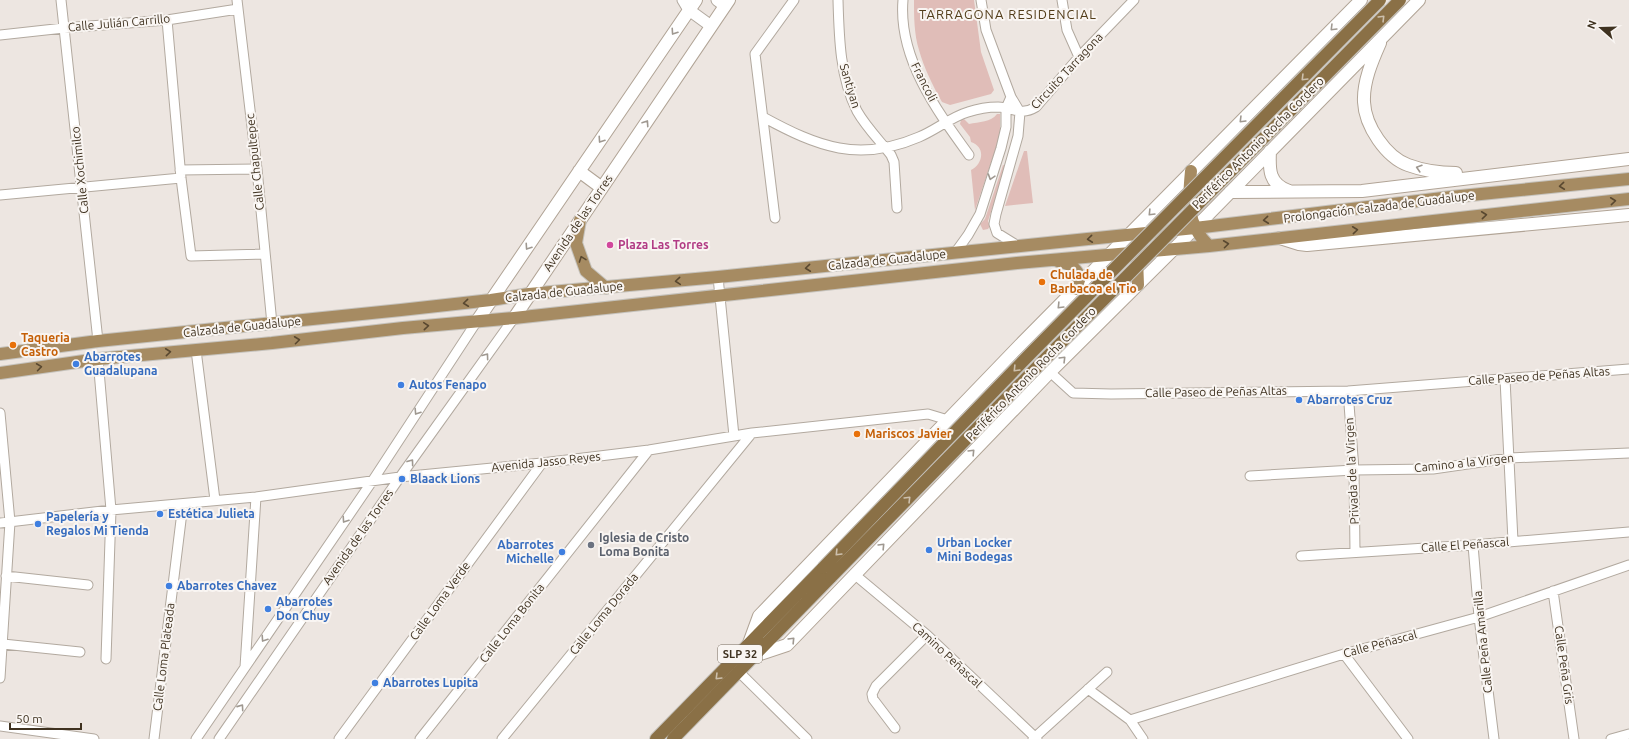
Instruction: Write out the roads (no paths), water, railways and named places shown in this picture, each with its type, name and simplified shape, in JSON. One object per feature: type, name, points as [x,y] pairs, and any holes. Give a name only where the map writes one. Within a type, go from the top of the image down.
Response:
[{"type":"highway","name":"Periférico Antonio Rocha Cordero","points":[[752,651],[822,568],[1030,354],[1380,0]]},
{"type":"highway","name":"Periférico Antonio Rocha Cordero","points":[[752,651],[832,577],[1057,346],[1400,0]]},
{"type":"highway","name":"SLP 32","points":[[673,739],[739,672],[752,651]]},
{"type":"highway","name":"SLP 32","points":[[656,739],[752,651]]},
{"type":"main road","points":[[1361,0],[1191,171],[759,616],[752,651],[787,645],[1050,372],[1195,228],[1419,0]]},
{"type":"main road","name":"Avenida de las Torres","points":[[514,318],[711,26],[724,2]]},
{"type":"main road","name":"Avenida de las Torres","points":[[477,321],[579,171],[690,3]]},
{"type":"main road","points":[[1382,38],[1368,78],[1364,102],[1366,117],[1374,134],[1387,150],[1406,164],[1433,173],[1499,174]]},
{"type":"main road","points":[[1226,136],[1220,154],[1223,166],[1233,174],[1239,175],[1245,174],[1253,168]]},
{"type":"main road","points":[[1270,151],[1269,167],[1272,178],[1281,188],[1292,192]]},
{"type":"main road","points":[[1230,192],[1362,190],[1629,159]]},
{"type":"main road","points":[[579,171],[602,188]]},
{"type":"main road","points":[[1191,171],[1189,206],[1195,228],[1202,239],[1209,246]]},
{"type":"main road","name":"Prolongación Calzada de Guadalupe","points":[[1129,235],[1451,197],[1629,178]]},
{"type":"main road","name":"Prolongación Calzada de Guadalupe","points":[[1110,255],[1173,250],[1629,199]]},
{"type":"main road","name":"Prolongación Calzada de Guadalupe","points":[[1280,238],[1307,245],[1629,215]]},
{"type":"main road","points":[[580,220],[576,243],[586,271],[606,288]]},
{"type":"main road","points":[[1129,235],[1136,252],[1138,285]]},
{"type":"main road","name":"Calzada de Guadalupe","points":[[0,354],[98,341],[401,310],[491,300],[529,294],[718,277],[1129,235]]},
{"type":"main road","name":"Calzada de Guadalupe","points":[[0,373],[98,359],[272,343],[402,328],[514,318],[720,295],[1110,255]]},
{"type":"main road","points":[[1055,260],[1068,263],[1076,270],[1080,277],[1076,289]]},
{"type":"main road","points":[[1076,289],[1088,283],[1094,283],[1106,289],[1109,294],[1111,307],[1103,320]]},
{"type":"main road","points":[[401,310],[402,328]]},
{"type":"street","name":"Calle Xochimilco","points":[[61,0],[98,341]]},
{"type":"street","points":[[775,218],[755,54],[794,0]]},
{"type":"street","name":"Santiyan","points":[[838,0],[842,62],[851,97],[861,117],[886,148],[894,162],[897,208]]},
{"type":"street","name":"Francoli","points":[[904,0],[903,9],[905,33],[911,56],[920,78],[946,123],[969,155]]},
{"type":"street","points":[[981,0],[986,30],[1011,97],[1020,112],[1019,128],[994,224],[997,233],[1018,246]]},
{"type":"street","points":[[1062,0],[1067,30],[1079,57]]},
{"type":"street","name":"Circuito Tarragona","points":[[763,116],[784,128],[833,148],[869,151],[901,145],[968,112],[988,107],[1006,108],[1020,112],[1030,111],[1036,107],[1079,57],[1134,0]]},
{"type":"street","points":[[690,3],[711,26]]},
{"type":"street","name":"Calle Julián Carrillo","points":[[0,35],[64,28],[167,20],[237,5]]},
{"type":"street","name":"Calle Chapultepec","points":[[237,5],[257,169],[272,324]]},
{"type":"street","points":[[167,20],[180,174],[190,256],[265,254]]},
{"type":"street","points":[[955,253],[975,223],[998,157],[1006,127],[1006,108],[1011,97]]},
{"type":"street","points":[[1006,127],[1019,128]]},
{"type":"street","points":[[998,157],[1011,161]]},
{"type":"street","points":[[0,195],[82,187],[180,174],[257,169]]},
{"type":"street","points":[[718,277],[734,436]]},
{"type":"street","name":"Avenida de las Torres","points":[[219,739],[400,477],[514,318]]},
{"type":"street","name":"Avenida de las Torres","points":[[196,739],[373,480],[477,321]]},
{"type":"street","points":[[196,350],[215,500]]},
{"type":"street","points":[[98,359],[112,510],[106,659]]},
{"type":"street","name":"Calle Paseo de Peñas Altas","points":[[1050,372],[1073,393],[1111,394],[1348,390],[1629,369]]},
{"type":"street","points":[[1505,379],[1513,541]]},
{"type":"street","name":"Privada de la Virgen","points":[[1348,390],[1354,470],[1355,552]]},
{"type":"street","points":[[0,414],[10,522],[0,678]]},
{"type":"street","name":"Avenida Jasso Reyes","points":[[0,523],[256,496],[400,477],[542,463],[649,450],[752,433],[928,414],[948,420]]},
{"type":"street","name":"Calle Loma Dorada","points":[[502,739],[752,433]]},
{"type":"street","name":"Calle Loma Bonita","points":[[420,739],[649,450]]},
{"type":"street","name":"Camino a la Virgen","points":[[1250,476],[1354,470],[1433,469],[1509,458],[1629,453]]},
{"type":"street","name":"Calle Loma Verde","points":[[339,739],[542,463]]},
{"type":"street","points":[[244,668],[256,496]]},
{"type":"street","name":"Calle Loma Plateada","points":[[154,739],[183,504]]},
{"type":"street","name":"Calle El Peñascal","points":[[1301,556],[1473,545],[1629,532]]},
{"type":"street","name":"Calle Peña Amarilla","points":[[1473,545],[1479,617],[1494,739]]},
{"type":"street","name":"Calle Peñascal","points":[[1130,720],[1344,654],[1479,617],[1629,565]]},
{"type":"street","name":"Camino Peñascal","points":[[854,574],[927,635],[1035,738]]},
{"type":"street","points":[[6,576],[88,585]]},
{"type":"street","name":"Calle Peña Gris","points":[[1553,591],[1574,739]]},
{"type":"street","points":[[895,728],[873,699],[872,694],[876,686],[927,635]]},
{"type":"street","points":[[3,644],[80,652]]},
{"type":"street","points":[[1344,654],[1408,739]]},
{"type":"street","points":[[739,672],[807,739]]},
{"type":"street","points":[[1035,738],[1107,672]]},
{"type":"street","points":[[1088,690],[1130,720],[1143,739]]},
{"type":"street","points":[[0,726],[94,739]]},
{"type":"street","points":[[1611,739],[1629,734]]},
{"type":"place","name":"Plaza Las Torres","points":[[610,245]]},
{"type":"place","name":"Chulada de Barbacoa el Tio","points":[[1042,282]]},
{"type":"place","name":"Taqueria Castro","points":[[13,345]]},
{"type":"place","name":"Abarrotes Guadalupana","points":[[76,364]]},
{"type":"place","name":"Autos Fenapo","points":[[401,385]]},
{"type":"place","name":"Abarrotes Cruz","points":[[1299,400]]},
{"type":"place","name":"Mariscos Javier","points":[[857,434]]},
{"type":"place","name":"Blaack Lions","points":[[402,479]]},
{"type":"place","name":"Estética Julieta","points":[[160,514]]},
{"type":"place","name":"Papelería y Regalos Mi Tienda","points":[[38,524]]},
{"type":"place","name":"Iglesia de Cristo Loma Bonita","points":[[591,545]]},
{"type":"place","name":"Urban Locker Mini Bodegas","points":[[929,550]]},
{"type":"place","name":"Abarrotes Michelle","points":[[562,552]]},
{"type":"place","name":"Abarrotes Chavez","points":[[169,586]]},
{"type":"place","name":"Abarrotes Don Chuy","points":[[268,609]]},
{"type":"place","name":"Abarrotes Lupita","points":[[375,683]]},
{"type":"district","name":"TARRAGONA RESIDENCIAL","points":[[1008,14]]}]
